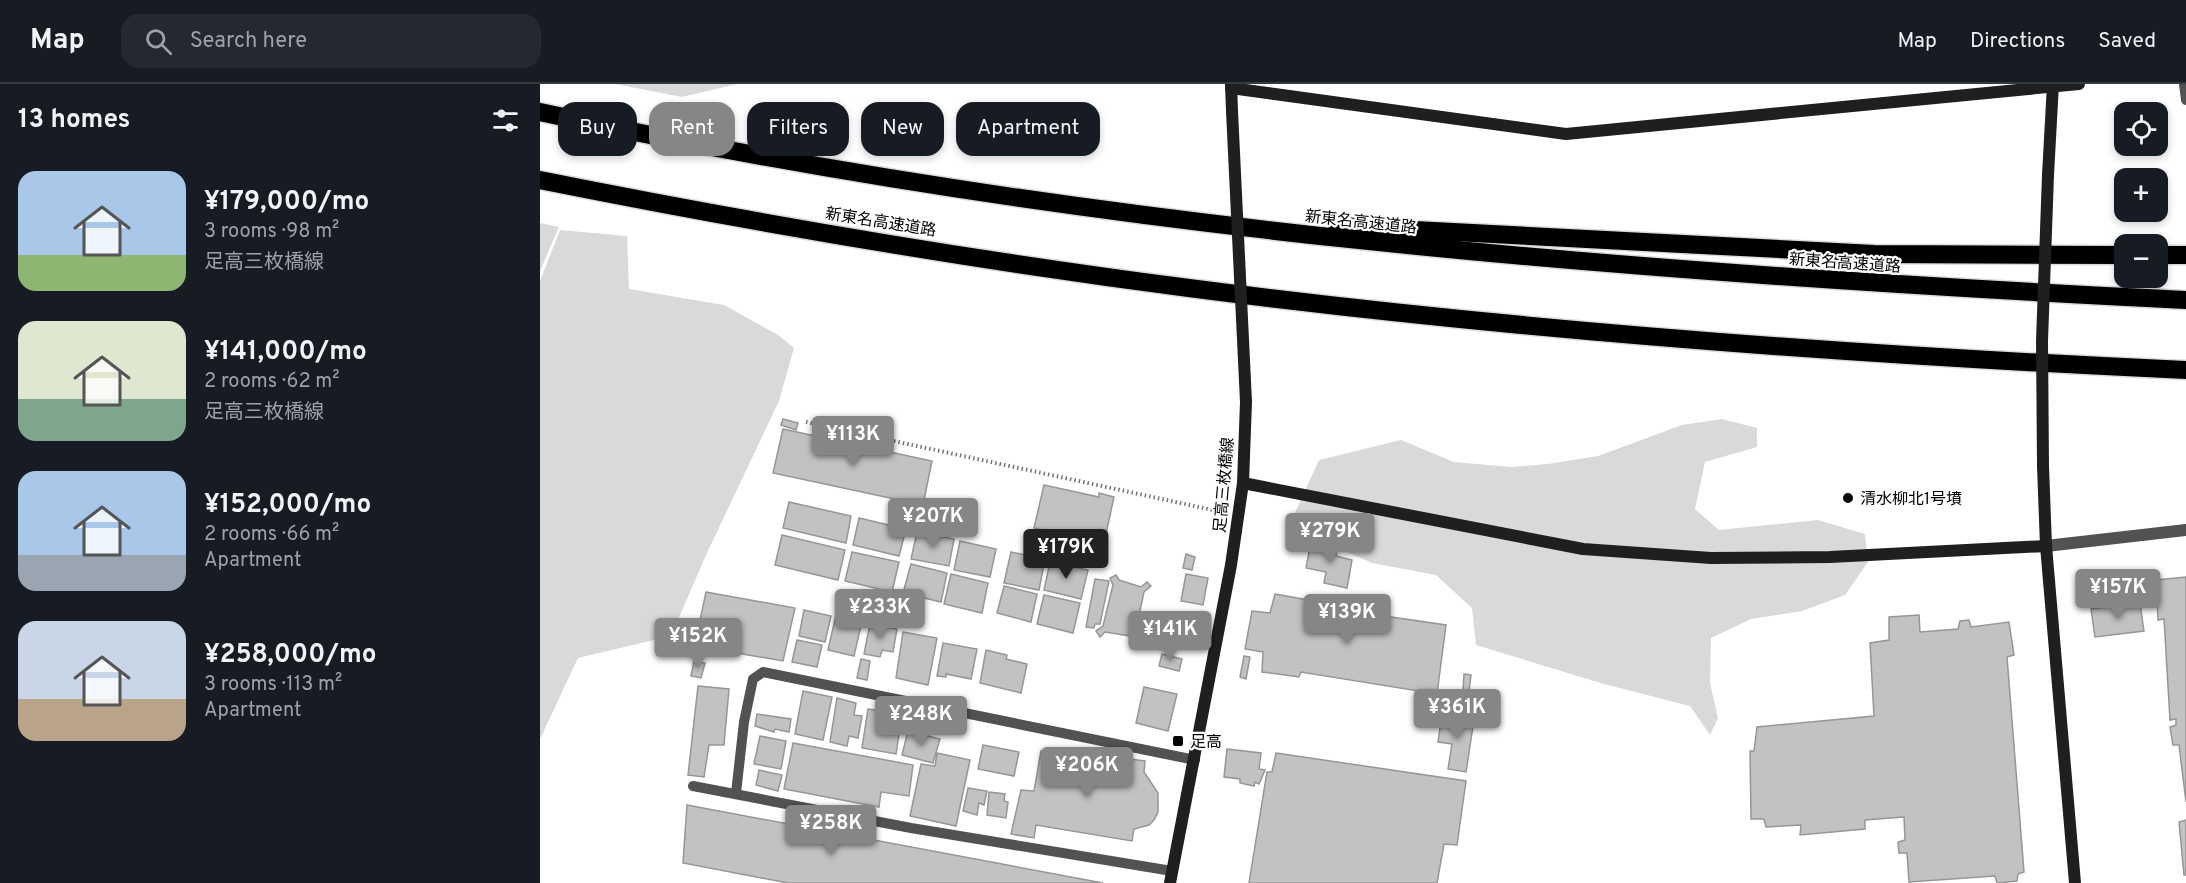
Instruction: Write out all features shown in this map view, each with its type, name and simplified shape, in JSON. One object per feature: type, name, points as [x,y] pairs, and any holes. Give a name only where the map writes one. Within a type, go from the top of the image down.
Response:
[{"type":"highway","name":"新東名高速道路","points":[[540,112],[635,133],[891,178],[1147,216],[1423,247],[1864,284],[2186,300]]},
{"type":"highway","name":"新東名高速道路","points":[[540,180],[627,198],[899,245],[1188,288],[1460,319],[1803,349],[2186,370]]},
{"type":"highway","points":[[1147,216],[1874,254],[2114,255]]},
{"type":"highway","points":[[2168,255],[2186,255]]},
{"type":"highway","points":[[2079,365],[2186,377]]},
{"type":"street","points":[[1231,86],[1566,134],[2079,84]]},
{"type":"street","points":[[2053,85],[2042,341],[2043,466],[2046,546],[2075,883]]},
{"type":"street","name":"足高三枚橋線","points":[[1171,877],[1195,760],[1243,483],[1246,402],[1231,86]]},
{"type":"street","points":[[1243,483],[1583,549],[1711,558],[1818,558],[2046,546],[2186,530]]},
{"type":"lane","points":[[2184,84],[2186,100]]},
{"type":"lane","points":[[736,793],[744,722],[753,679],[763,672],[1195,760]]},
{"type":"lane","points":[[693,786],[1171,877]]},
{"type":"path","points":[[807,422],[1239,515]]},
{"type":"shaded area","points":[[615,84],[737,84],[682,97]]},
{"type":"shaded area","points":[[540,223],[559,227],[540,271]]},
{"type":"shaded area","points":[[560,230],[627,236],[629,289],[724,305],[778,335],[794,348],[779,401],[706,555],[671,636],[578,658],[540,739],[540,281]]},
{"type":"shaded area","points":[[1722,419],[1757,428],[1757,447],[1705,462],[1695,509],[1719,530],[1818,520],[1865,534],[1868,562],[1845,595],[1802,611],[1751,619],[1711,638],[1710,683],[1718,718],[1710,735],[1690,706],[1604,684],[1476,645],[1472,608],[1436,575],[1372,563],[1289,526],[1319,460],[1401,440],[1454,462],[1511,467],[1548,464],[1598,456],[1682,425]]},
{"type":"building","points":[[783,419],[798,423],[796,430],[781,425]]},
{"type":"building","points":[[783,429],[932,461],[923,505],[773,473]]},
{"type":"building","points":[[1044,485],[1099,497],[1099,493],[1114,497],[1104,543],[1034,528]]},
{"type":"building","points":[[789,502],[851,516],[846,543],[783,528]]},
{"type":"building","points":[[859,518],[906,529],[899,556],[853,545]]},
{"type":"building","points":[[917,532],[954,539],[949,566],[911,559]]},
{"type":"building","points":[[782,535],[845,550],[838,580],[775,565]]},
{"type":"building","points":[[960,541],[996,549],[990,577],[954,570]]},
{"type":"building","points":[[1311,542],[1337,547],[1336,556],[1352,560],[1347,588],[1324,583],[1326,572],[1306,568]]},
{"type":"building","points":[[852,552],[899,562],[892,592],[845,581]]},
{"type":"building","points":[[1011,552],[1045,559],[1039,590],[1004,583]]},
{"type":"building","points":[[1186,554],[1195,557],[1192,570],[1183,568]]},
{"type":"building","points":[[1050,562],[1088,570],[1081,599],[1044,590]]},
{"type":"building","points":[[911,564],[947,573],[941,602],[903,593]]},
{"type":"building","points":[[951,574],[988,583],[982,613],[944,604]]},
{"type":"building","points":[[1186,574],[1208,578],[1203,605],[1181,601]]},
{"type":"building","points":[[1116,575],[1119,580],[1141,587],[1147,582],[1151,586],[1144,592],[1135,634],[1140,641],[1135,643],[1130,636],[1105,632],[1100,637],[1096,631],[1103,626],[1113,585],[1110,578]]},
{"type":"building","points":[[2186,577],[2186,802],[2179,745],[2173,745],[2170,727],[2176,725],[2176,719],[2170,720],[2164,619],[2158,620],[2156,580]]},
{"type":"building","points":[[2147,578],[2150,600],[2102,606],[2100,592],[2127,590],[2126,580]]},
{"type":"building","points":[[1095,579],[1109,581],[1100,624],[1095,624],[1094,628],[1086,627]]},
{"type":"building","points":[[1004,586],[1037,594],[1031,622],[997,613]]},
{"type":"building","points":[[706,592],[795,608],[783,661],[708,648],[707,656],[697,655],[699,648],[694,648]]},
{"type":"building","points":[[1275,594],[1308,600],[1308,605],[1446,625],[1437,694],[1301,672],[1299,677],[1262,672],[1263,652],[1245,649],[1252,611],[1270,613]]},
{"type":"building","points":[[1044,595],[1080,603],[1073,633],[1037,624]]},
{"type":"building","points":[[2140,603],[2144,631],[2095,637],[2091,609]]},
{"type":"building","points":[[838,606],[850,608],[847,619],[862,621],[854,656],[828,650]]},
{"type":"building","points":[[804,610],[831,616],[825,642],[799,636]]},
{"type":"building","points":[[1919,615],[1920,632],[1958,629],[1960,621],[1969,620],[1971,627],[2009,622],[2014,655],[2007,657],[2024,872],[2018,874],[2017,881],[1997,883],[1995,876],[1909,882],[1907,853],[1899,853],[1898,842],[1905,840],[1904,817],[1865,820],[1865,829],[1800,835],[1801,825],[1766,827],[1764,819],[1751,819],[1750,751],[1754,751],[1757,727],[1874,716],[1870,643],[1889,640],[1889,617]]},
{"type":"building","points":[[870,624],[897,629],[893,652],[882,650],[880,657],[864,654]]},
{"type":"building","points":[[903,632],[937,638],[928,685],[896,678]]},
{"type":"building","points":[[797,640],[822,645],[817,667],[792,662]]},
{"type":"building","points":[[943,643],[977,649],[971,679],[946,674],[946,677],[937,676]]},
{"type":"building","points":[[986,650],[1007,655],[1006,659],[1027,664],[1021,693],[980,683]]},
{"type":"building","points":[[1162,654],[1182,659],[1179,671],[1159,666]]},
{"type":"building","points":[[1244,656],[1250,657],[1246,679],[1240,677]]},
{"type":"building","points":[[861,659],[870,661],[867,680],[857,678]]},
{"type":"building","points":[[694,661],[705,663],[701,678],[691,676]]},
{"type":"building","points":[[1464,674],[1471,675],[1469,692],[1463,690]]},
{"type":"building","points":[[698,686],[729,689],[724,745],[709,745],[704,777],[688,775]]},
{"type":"building","points":[[1144,687],[1177,694],[1168,731],[1136,723]]},
{"type":"building","points":[[803,691],[832,697],[823,740],[795,734]]},
{"type":"building","points":[[1460,695],[1473,697],[1470,712],[1458,709]]},
{"type":"building","points":[[837,698],[856,703],[854,715],[862,716],[858,738],[849,736],[847,746],[830,742]]},
{"type":"building","points":[[868,709],[902,714],[896,754],[862,748]]},
{"type":"building","points":[[757,714],[791,719],[789,732],[775,729],[774,732],[755,726]]},
{"type":"building","points":[[1442,715],[1474,720],[1466,772],[1448,769],[1452,744],[1438,742]]},
{"type":"building","points":[[908,731],[940,739],[933,763],[902,755]]},
{"type":"building","points":[[760,736],[786,741],[781,769],[754,764]]},
{"type":"building","points":[[793,743],[913,765],[909,796],[881,792],[879,807],[784,789]]},
{"type":"building","points":[[983,745],[1019,752],[1014,776],[978,769]]},
{"type":"building","points":[[1227,749],[1261,753],[1259,769],[1265,770],[1259,784],[1255,782],[1254,786],[1240,783],[1240,779],[1224,777]]},
{"type":"building","points":[[1041,751],[1129,768],[1130,759],[1145,761],[1144,772],[1158,793],[1158,812],[1154,820],[1149,825],[1134,829],[1132,841],[1036,825],[1034,838],[1011,834],[1021,790],[1034,791]]},
{"type":"building","points":[[937,753],[970,760],[956,826],[910,816],[921,764],[935,766]]},
{"type":"building","points":[[1276,753],[1466,781],[1457,845],[1444,844],[1437,883],[1249,883],[1267,772],[1272,772]]},
{"type":"building","points":[[759,770],[782,775],[778,791],[756,785]]},
{"type":"building","points":[[968,788],[987,791],[984,805],[979,803],[977,815],[963,811]]},
{"type":"building","points":[[989,792],[1005,794],[1004,801],[1008,802],[1006,818],[987,815]]},
{"type":"building","points":[[687,805],[1103,883],[788,883],[683,863]]},
{"type":"building","points":[[2186,820],[2186,875],[2184,875],[2179,822]]},
{"type":"place","name":"清水柳北1号墳","points":[[1848,498]]},
{"type":"place","name":"足高","points":[[1178,741]]}]
